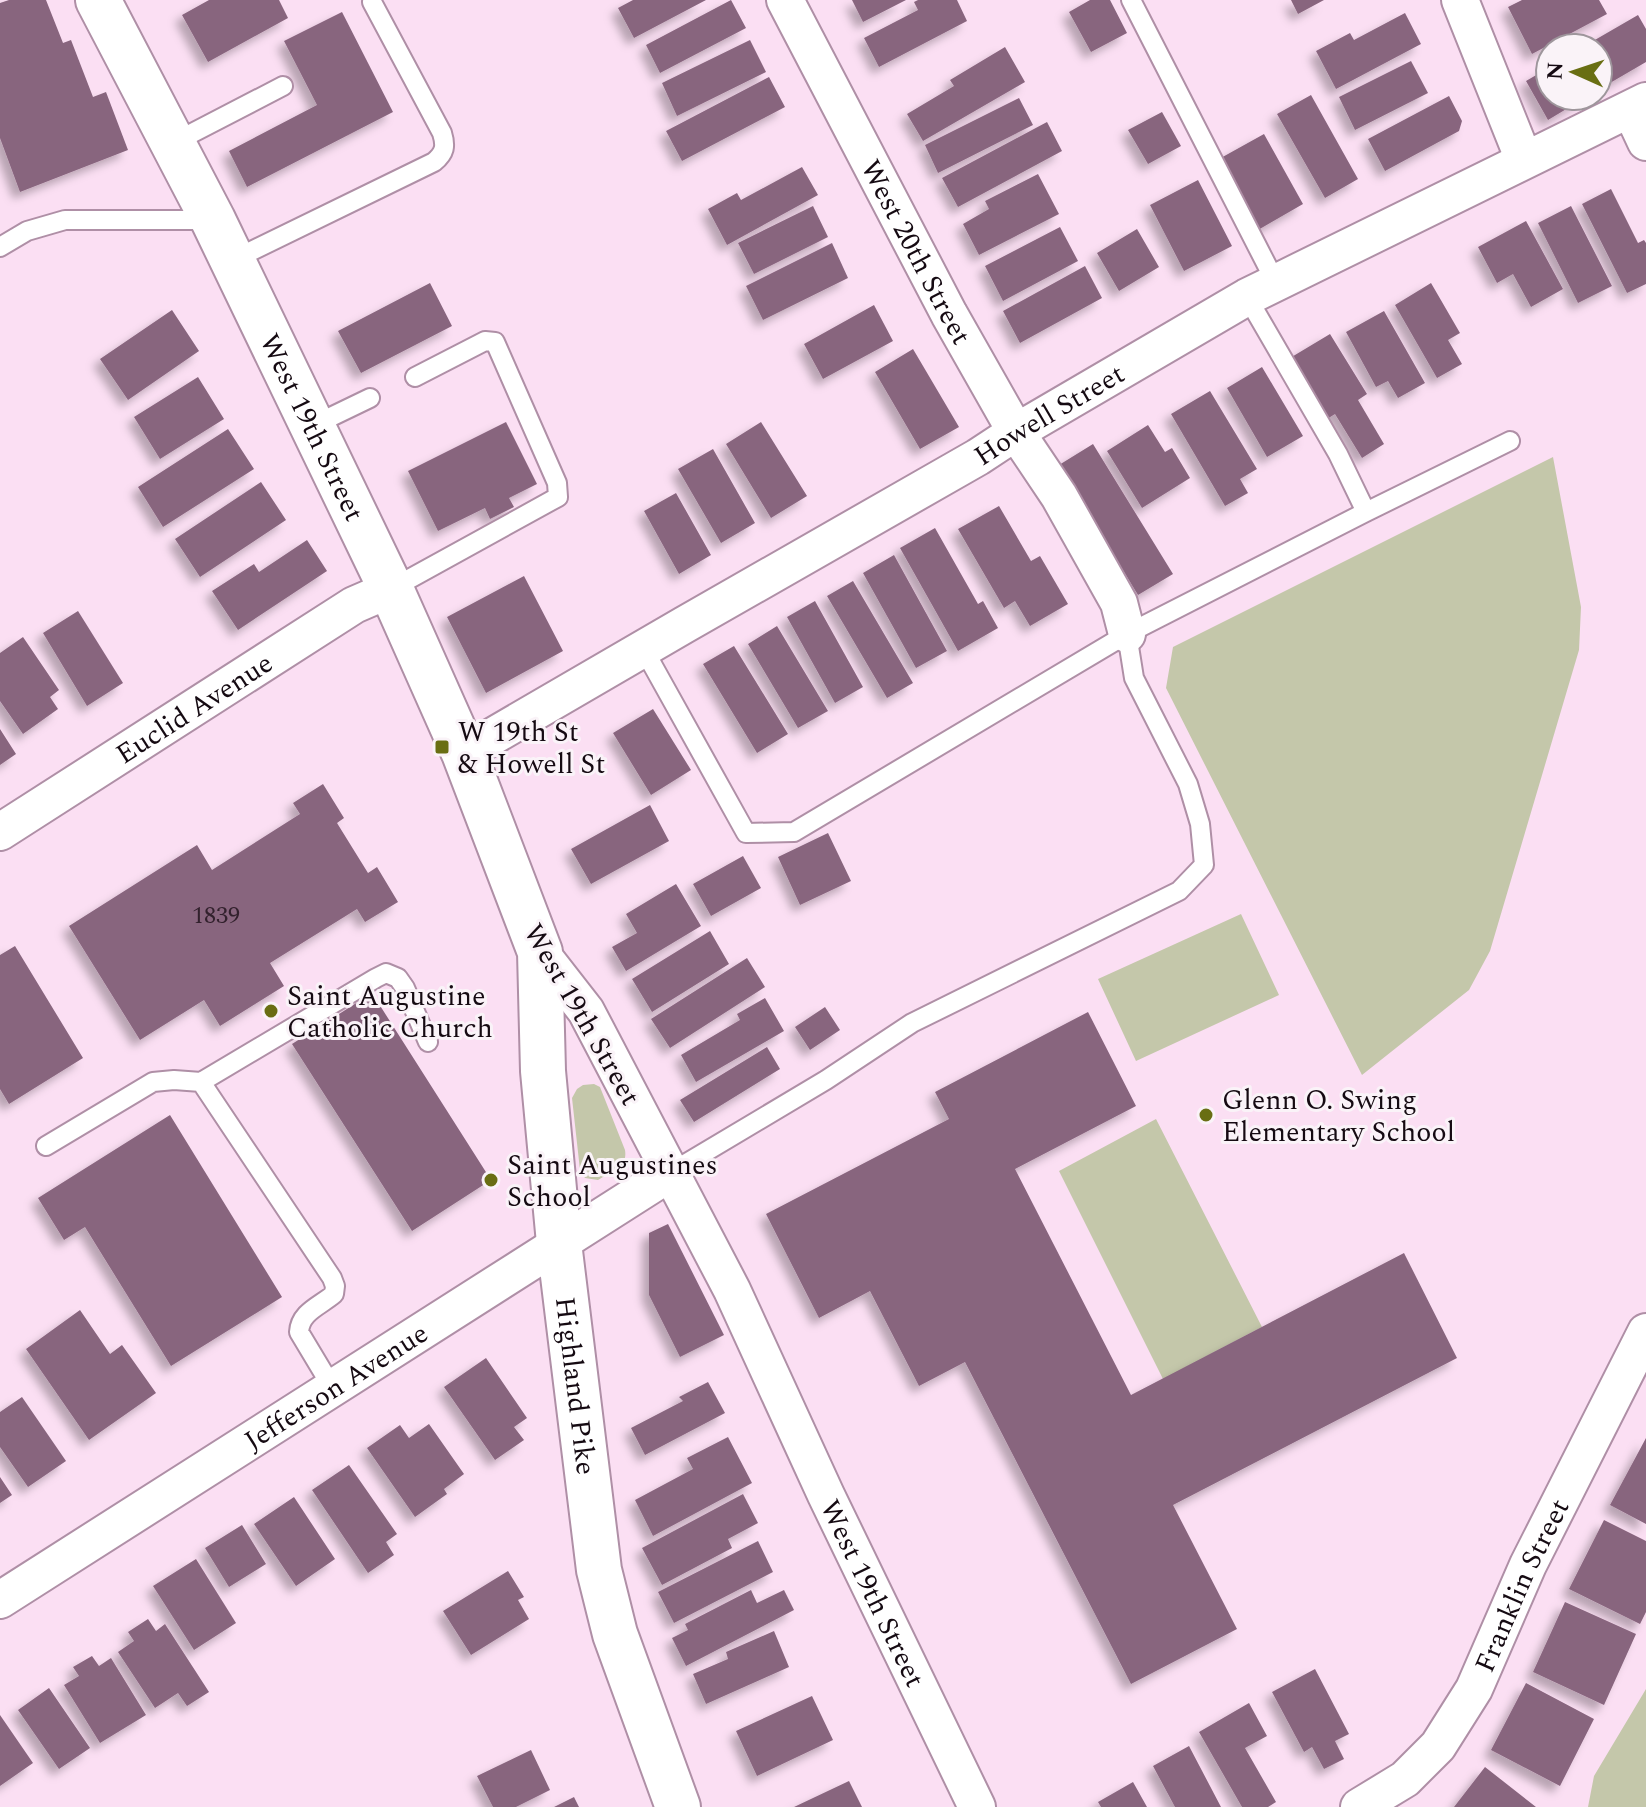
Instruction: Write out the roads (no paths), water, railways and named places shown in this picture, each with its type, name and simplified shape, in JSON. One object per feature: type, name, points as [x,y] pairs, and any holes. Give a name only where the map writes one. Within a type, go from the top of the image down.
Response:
[{"type":"street","name":"West 19th Street","points":[[98,0],[233,260],[391,589],[464,753],[540,952],[586,1011],[732,1290],[832,1509],[977,1807]]},
{"type":"street","name":"West 20th Street","points":[[785,0],[949,314],[1016,432],[1059,496],[1119,603],[1127,634]]},
{"type":"street","points":[[1460,0],[1524,160]]},
{"type":"street","name":"Howell Street","points":[[464,753],[1261,290],[1524,160],[1641,118]]},
{"type":"street","name":"Euclid Avenue","points":[[0,832],[354,605],[391,589]]},
{"type":"street","name":"Highland Pike","points":[[540,952],[543,1071],[559,1243],[599,1570],[615,1634],[678,1807]]},
{"type":"street","name":"Jefferson Avenue","points":[[0,1600],[670,1173]]},
{"type":"street","name":"Franklin Street","points":[[1359,1807],[1405,1779],[1438,1746],[1474,1689],[1528,1565],[1646,1332]]},
{"type":"lane","points":[[1131,0],[1261,290],[1366,512]]},
{"type":"lane","points":[[233,260],[434,162],[442,155],[446,144],[442,133],[372,2]]},
{"type":"lane","points":[[173,143],[283,86]]},
{"type":"lane","points":[[0,247],[27,231],[65,220],[213,220]]},
{"type":"lane","points":[[391,589],[558,497],[557,483],[495,342],[485,341],[415,377]]},
{"type":"lane","points":[[312,426],[370,398]]},
{"type":"lane","points":[[643,648],[746,833],[794,832],[1127,634],[1510,441]]},
{"type":"lane","points":[[670,1173],[826,1080],[912,1023],[1179,891],[1204,865],[1200,824],[1188,784],[1134,678],[1127,634]]},
{"type":"lane","points":[[46,1146],[153,1082],[201,1082],[386,973],[398,978],[405,988],[428,1042]]},
{"type":"lane","points":[[201,1082],[332,1278],[334,1294],[308,1312],[300,1322],[299,1332],[332,1387]]},
{"type":"place","name":"W 19th St & Howell St","points":[[442,747]]},
{"type":"place","name":"Saint Augustine Catholic Church","points":[[271,1011]]},
{"type":"place","name":"Glenn O. Swing Elementary School","points":[[1206,1115]]},
{"type":"place","name":"Saint Augustines School","points":[[491,1180]]}]
